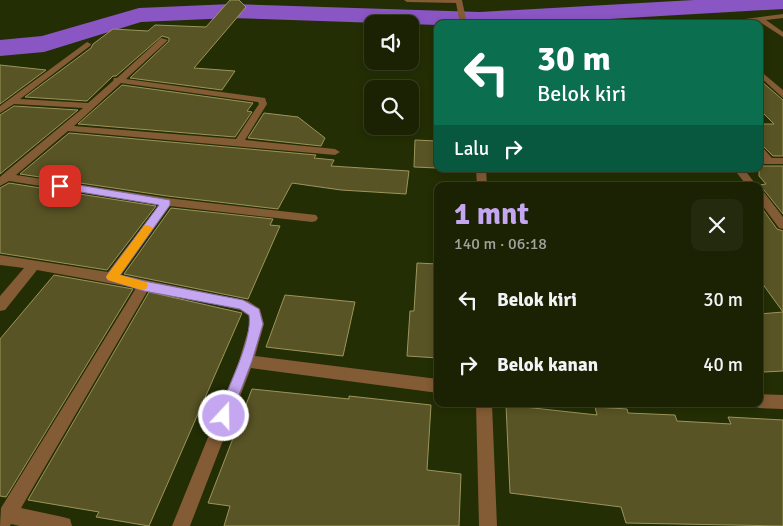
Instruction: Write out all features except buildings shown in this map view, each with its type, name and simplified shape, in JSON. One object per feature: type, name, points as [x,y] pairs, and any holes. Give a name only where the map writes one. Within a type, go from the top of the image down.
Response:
[{"type":"street","points":[[407,0],[459,1],[463,20]]},
{"type":"street","points":[[743,20],[783,16]]},
{"type":"street","points":[[763,21],[783,36]]},
{"type":"street","points":[[3,180],[66,128],[117,80],[164,40]]},
{"type":"street","points":[[0,110],[87,44]]},
{"type":"street","points":[[763,76],[783,95]]},
{"type":"street","points":[[117,80],[262,100],[264,104],[239,142]]},
{"type":"street","points":[[11,101],[89,106]]},
{"type":"street","points":[[66,128],[335,152]]},
{"type":"street","points":[[764,161],[783,161]]},
{"type":"street","points":[[741,172],[749,182]]},
{"type":"street","points":[[3,180],[166,202],[312,218]]},
{"type":"street","points":[[763,199],[783,225]]},
{"type":"street","points":[[112,277],[166,202]]},
{"type":"street","points":[[0,260],[112,277],[144,286],[243,305],[255,313],[257,324],[246,361],[181,526]]},
{"type":"street","points":[[0,306],[34,264]]},
{"type":"street","points":[[63,526],[4,520],[144,286]]},
{"type":"street","points":[[246,361],[434,385]]},
{"type":"street","points":[[763,401],[783,402]]},
{"type":"street","points":[[484,407],[488,526]]},
{"type":"waterway","points":[[0,48],[44,44],[139,15],[231,11],[480,19],[783,2]]},
{"type":"slow traffic","points":[[142,285],[112,277],[148,228]]},
{"type":"route","points":[[60,186],[166,202],[112,277],[144,286],[243,305],[255,313],[257,324],[246,361],[224,416]]}]
